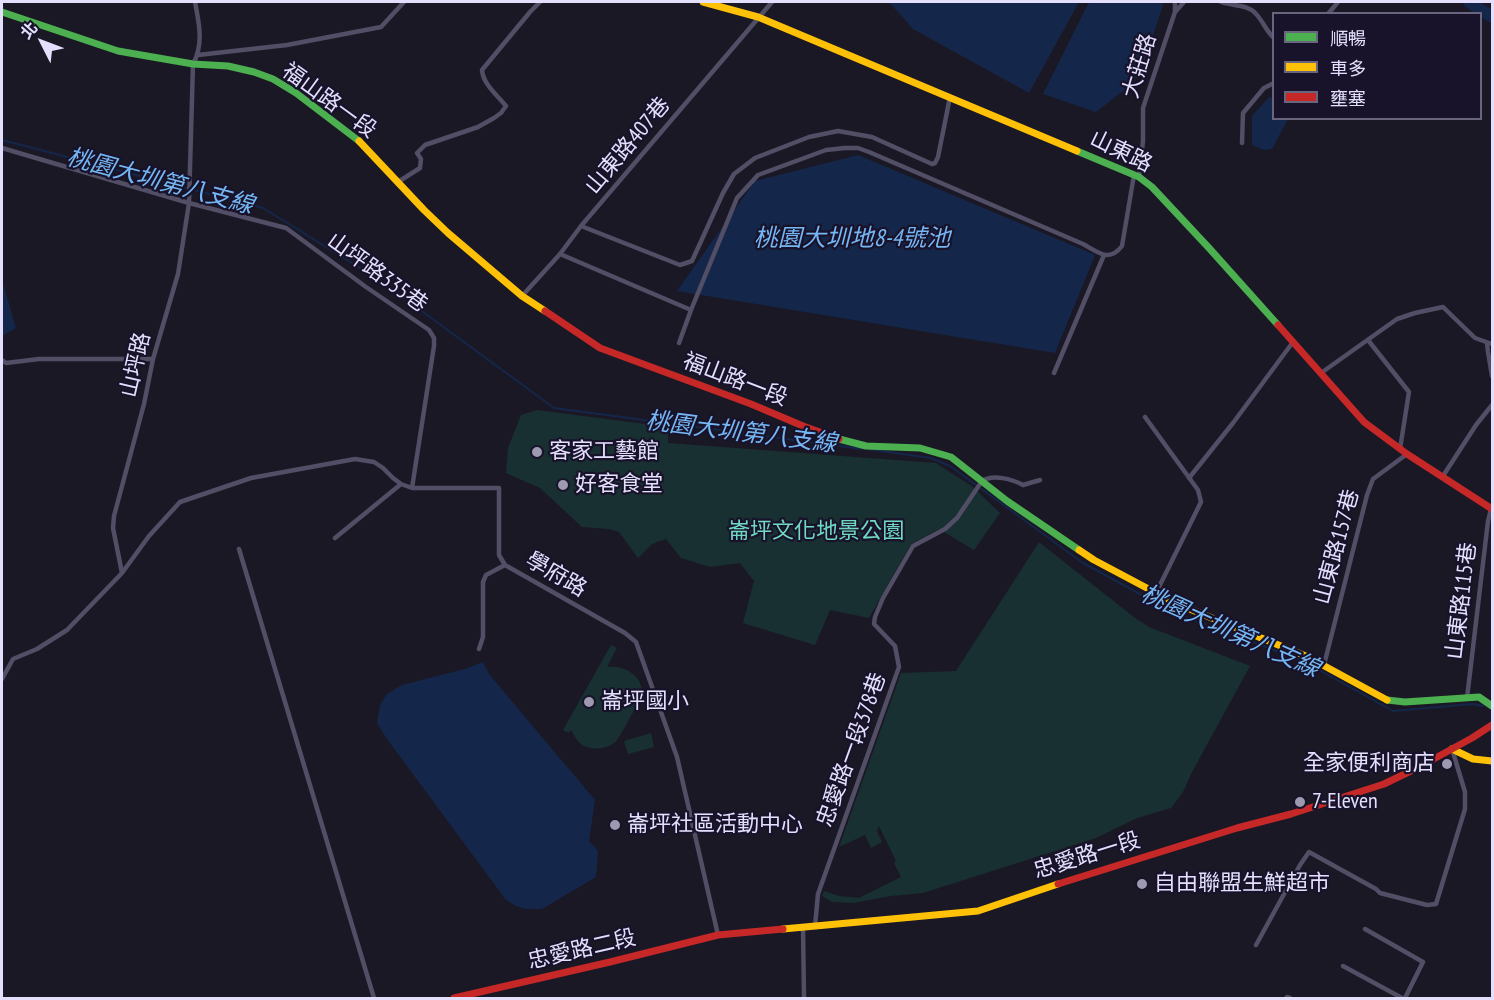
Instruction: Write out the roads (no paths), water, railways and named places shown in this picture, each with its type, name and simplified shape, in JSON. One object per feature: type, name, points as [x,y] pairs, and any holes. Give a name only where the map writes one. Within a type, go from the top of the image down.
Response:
[{"type":"street","name":"山坪路","points":[[123,573],[113,528],[114,516],[144,404],[153,359],[178,274],[189,203],[193,64],[198,55],[200,32],[195,2]]},
{"type":"street","points":[[198,55],[287,45],[381,27],[404,2]]},
{"type":"street","points":[[398,183],[420,168],[421,159],[417,153],[425,145],[478,127],[501,113],[506,106],[485,81],[482,70],[540,2]]},
{"type":"street","name":"山東路","points":[[703,2],[758,17],[1137,176],[1152,187],[1209,248],[1364,422],[1492,509]]},
{"type":"street","name":"山東路407巷","points":[[522,296],[772,2]]},
{"type":"street","name":"大莊路","points":[[1104,255],[1112,256],[1122,246],[1143,141],[1143,108],[1175,12],[1175,2]]},
{"type":"street","points":[[1175,12],[1184,2]]},
{"type":"street","points":[[1221,2],[1250,9],[1272,36]]},
{"type":"street","name":"福山路一段","points":[[2,12],[118,51],[193,64],[228,66],[254,72],[279,83],[296,93],[363,144],[448,233],[522,296],[600,348],[851,443],[866,446],[920,448],[951,458],[980,485],[1094,560],[1175,603],[1308,657],[1384,700],[1405,702],[1479,697],[1492,706]]},
{"type":"street","points":[[1242,143],[1243,113],[1264,88],[1272,84]]},
{"type":"street","points":[[581,226],[680,265],[692,261],[734,174],[755,158],[808,137],[838,131],[872,136],[932,164],[938,157],[950,97]]},
{"type":"street","name":"山坪路335巷","points":[[2,148],[189,203],[286,228],[429,330],[434,338],[434,346],[412,488]]},
{"type":"street","points":[[679,343],[738,198],[758,175],[826,150],[858,148],[877,154],[1104,255],[1054,373]]},
{"type":"street","points":[[560,254],[691,310]]},
{"type":"street","points":[[1321,373],[1397,319],[1443,307],[1475,338],[1490,344],[1488,352],[1492,376]]},
{"type":"street","points":[[1368,340],[1409,392],[1404,451]]},
{"type":"street","points":[[1189,478],[1293,342]]},
{"type":"street","points":[[2,360],[6,363],[39,359],[153,359]]},
{"type":"street","points":[[1443,476],[1476,425],[1492,405]]},
{"type":"street","points":[[1145,417],[1198,490],[1201,502],[1156,594]]},
{"type":"street","name":"山東路157巷","points":[[1323,665],[1373,479],[1404,451]]},
{"type":"street","name":"學府路","points":[[123,573],[149,536],[180,502],[251,478],[355,459],[374,462],[401,484],[412,488],[499,488],[499,555],[505,565],[625,633],[636,642],[677,757],[718,935]]},
{"type":"street","points":[[980,485],[988,478],[994,477],[1023,485],[1040,480]]},
{"type":"street","points":[[335,538],[401,484]]},
{"type":"street","name":"忠愛路一段378巷","points":[[815,926],[818,894],[899,667],[895,646],[874,624],[874,617],[913,546],[945,529],[957,518],[980,485]]},
{"type":"street","name":"山東路115巷","points":[[1467,698],[1488,521],[1492,509]]},
{"type":"street","points":[[239,549],[374,999]]},
{"type":"street","points":[[479,649],[483,637],[483,582],[486,575],[505,565]]},
{"type":"street","points":[[2,679],[13,659],[37,649],[67,630],[123,573]]},
{"type":"street","name":"忠愛路一段","points":[[718,935],[978,911],[1022,895],[1373,787],[1419,767],[1492,725]]},
{"type":"street","points":[[1452,749],[1473,759],[1492,760]]},
{"type":"street","points":[[1256,945],[1309,852],[1380,893],[1427,905],[1436,904],[1465,809],[1465,792],[1452,749]]},
{"type":"street","points":[[803,927],[804,999]]},
{"type":"street","points":[[1343,966],[1403,999],[1423,962],[1365,929]]},
{"type":"street","name":"忠愛路二段","points":[[454,999],[718,935]]},
{"type":"water","points":[[889,2],[1079,2],[1029,93],[913,29]]},
{"type":"water","points":[[1089,2],[1164,2],[1139,78],[1132,77],[1127,88],[1096,112],[1043,94]]},
{"type":"water","points":[[1269,97],[1272,98],[1272,120],[1287,120],[1272,149],[1264,150],[1252,145],[1252,116]]},
{"type":"water","name":"桃園大圳地8-4號池","points":[[858,155],[1095,255],[1055,353],[677,291],[755,181]]},
{"type":"water","points":[[2,280],[16,328],[2,336]]},
{"type":"water","points":[[483,662],[489,674],[595,800],[589,841],[598,851],[596,877],[542,909],[526,909],[506,900],[377,723],[380,705],[387,694],[402,685],[465,669]]},
{"type":"waterway","points":[[1469,2],[1492,17]]},
{"type":"waterway","name":"桃園大圳第八支線","points":[[2,140],[263,208],[378,279],[554,408],[862,449]]},
{"type":"waterway","name":"桃園大圳第八支線","points":[[867,449],[931,458],[950,466],[1083,563],[1175,613],[1301,660],[1393,711],[1472,704],[1483,706]]},
{"type":"place","name":"客家工藝館","points":[[537,452]]},
{"type":"place","name":"好客食堂","points":[[563,485]]},
{"type":"place","name":"崙坪國小","points":[[589,702]]},
{"type":"place","name":"全家便利商店","points":[[1447,764]]},
{"type":"place","name":"7-Eleven","points":[[1300,802]]},
{"type":"place","name":"崙坪社區活動中心","points":[[615,825]]},
{"type":"place","name":"自由聯盟生鮮超市","points":[[1142,884]]},
{"type":"park label","name":"崙坪文化地景公園","points":[[816,532]]}]
